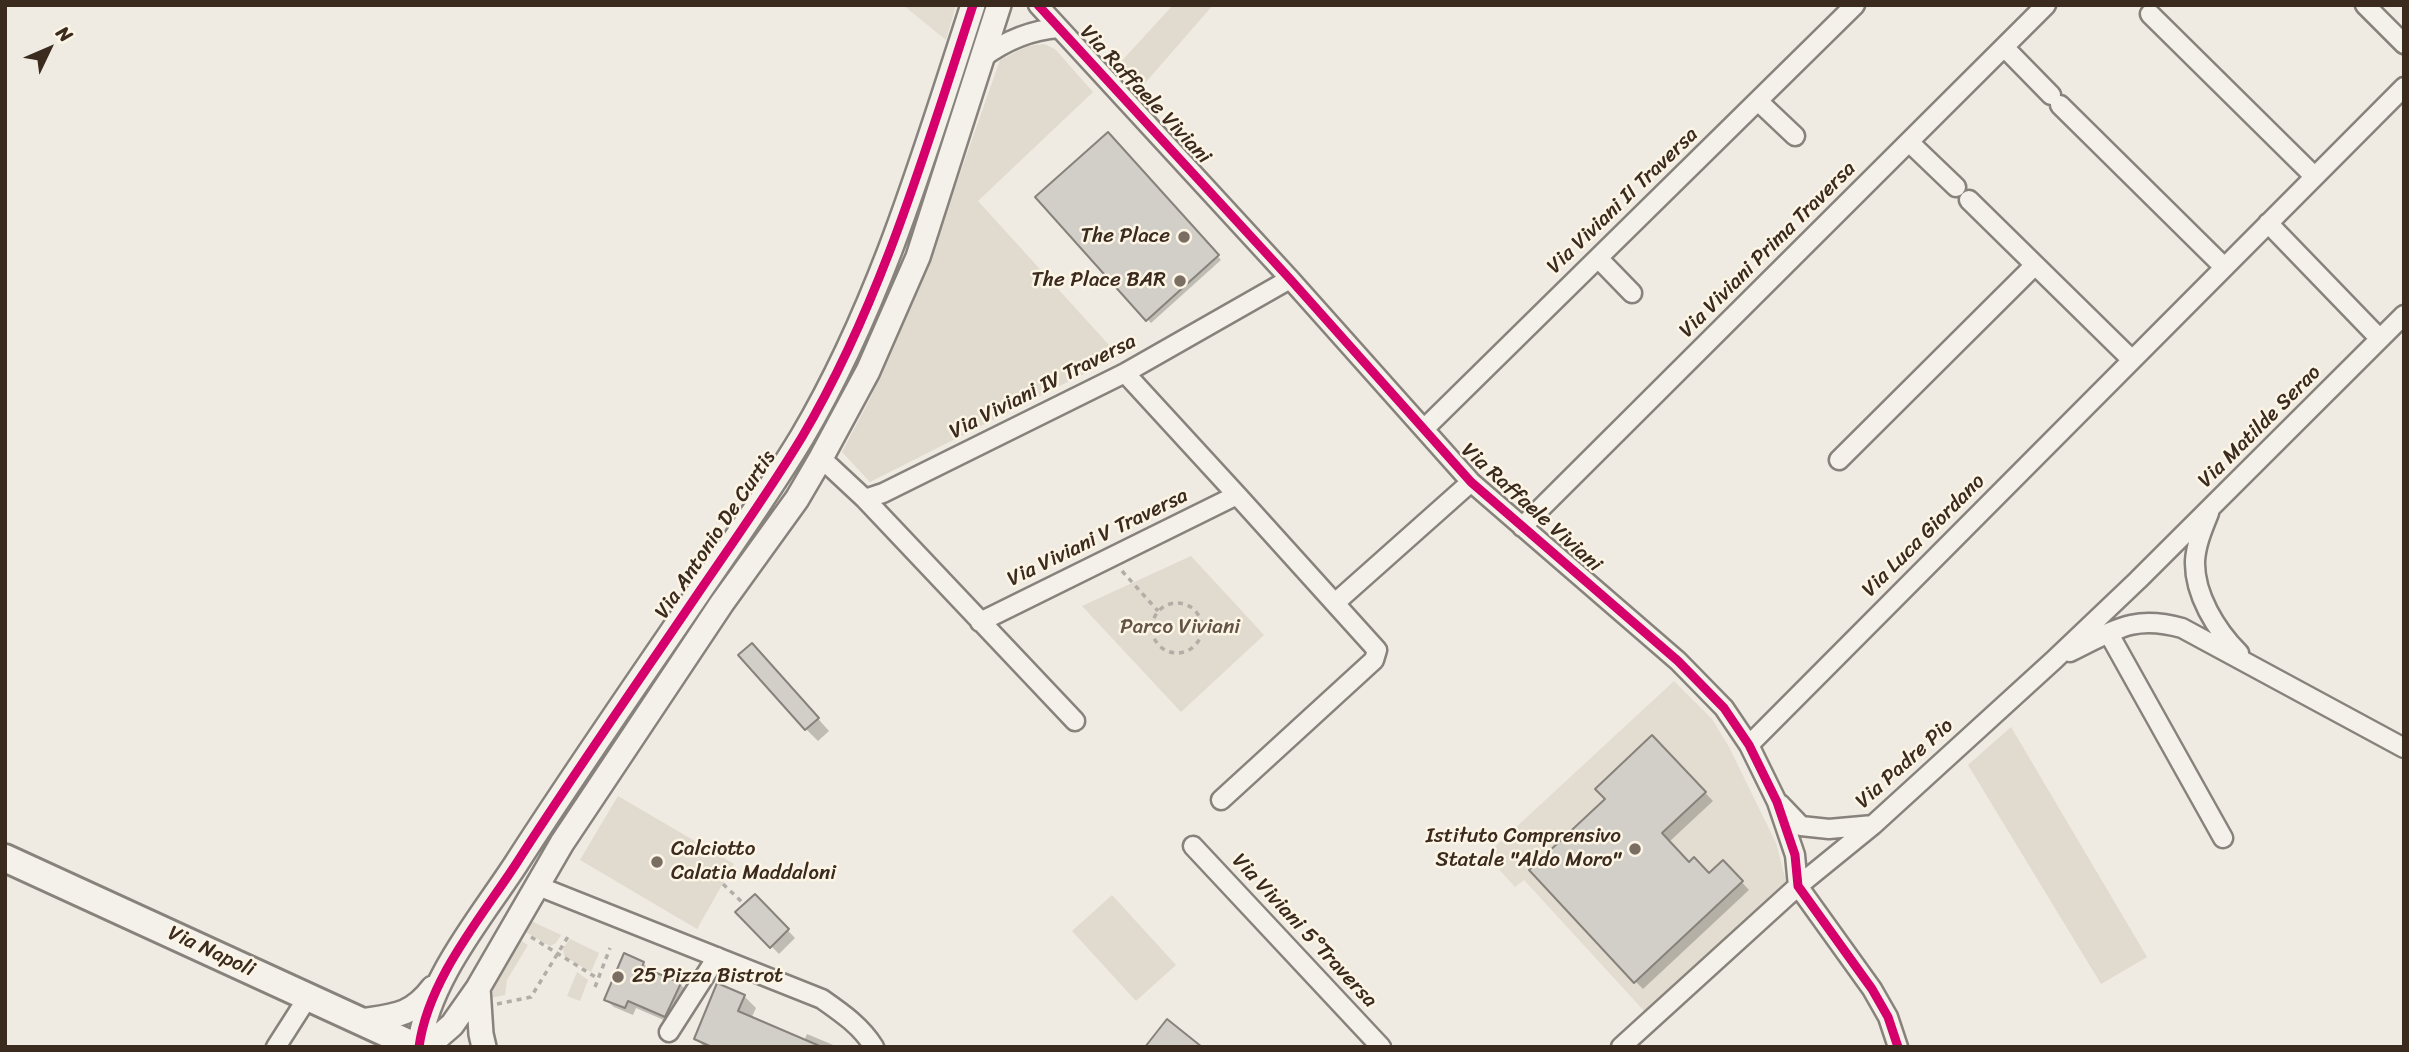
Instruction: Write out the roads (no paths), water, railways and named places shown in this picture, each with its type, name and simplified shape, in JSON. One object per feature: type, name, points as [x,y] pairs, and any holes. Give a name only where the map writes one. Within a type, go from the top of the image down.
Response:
[{"type":"main road","name":"Via Napoli","points":[[5,858],[418,1047]]},
{"type":"street","name":"Via Antonio De Curtis","points":[[361,1021],[405,1013],[421,1003],[445,972],[803,436],[846,354],[907,206],[973,5]]},
{"type":"street","name":"Via Antonio De Curtis","points":[[418,1047],[437,1038],[452,1025],[478,988],[562,843],[722,603],[797,499],[821,458],[868,372],[918,257],[999,5]]},
{"type":"street","name":"Via Raffaele Viviani","points":[[1038,5],[1290,279],[1471,482],[1678,661],[1724,708],[1749,745],[1777,802],[1795,855],[1798,886],[1872,989],[1888,1017],[1898,1047]]},
{"type":"street","name":"Via Viviani II Traversa","points":[[1424,429],[1855,5]]},
{"type":"street","name":"Via Viviani Prima Traversa","points":[[1522,527],[2046,5]]},
{"type":"street","points":[[2365,5],[2404,44]]},
{"type":"street","points":[[2150,14],[2314,176]]},
{"type":"street","name":"Via Raffaele Viviani","points":[[982,58],[1000,45],[1039,29],[1059,28]]},
{"type":"street","points":[[2004,47],[2224,267]]},
{"type":"street","name":"Via Luca Giordano","points":[[1749,745],[2404,87]]},
{"type":"street","points":[[1758,101],[1795,136]]},
{"type":"street","points":[[1909,142],[2131,359]]},
{"type":"street","points":[[2268,223],[2380,339]]},
{"type":"street","points":[[1598,258],[1632,293]]},
{"type":"street","points":[[1839,460],[2035,265]]},
{"type":"street","name":"Via Viviani IV Traversa","points":[[865,499],[1125,373],[1290,279]]},
{"type":"street","name":"Via Matilde Serao","points":[[2248,662],[2216,625],[2200,592],[2195,562],[2199,537],[2211,507],[2404,315]]},
{"type":"street","points":[[1125,373],[1377,650],[1374,660],[1221,800]]},
{"type":"street","points":[[821,458],[865,499],[1075,722]]},
{"type":"street","points":[[1335,603],[1471,482]]},
{"type":"street","name":"Via Viviani V Traversa","points":[[980,622],[1237,495]]},
{"type":"street","name":"Via Padre Pio","points":[[1621,1047],[1798,886],[1873,825],[2054,660],[2211,507]]},
{"type":"street","name":"Via Antonio De Curtis","points":[[702,588],[722,603]]},
{"type":"street","name":"Via Matilde Serao","points":[[2054,660],[2132,623],[2159,622],[2182,628],[2404,748]]},
{"type":"street","points":[[2109,634],[2223,838]]},
{"type":"street","name":"Via Raffaele Viviani","points":[[1777,802],[1801,826],[1829,829],[1873,825]]},
{"type":"street","name":"Via Viviani 5°Traversa","points":[[1194,846],[1381,1047]]},
{"type":"street","points":[[538,886],[822,999],[846,1016],[867,1035],[874,1046]]},
{"type":"street","points":[[669,1032],[717,957]]},
{"type":"street","name":"Via Antonio De Curtis","points":[[418,1047],[421,1027],[445,972]]},
{"type":"street","points":[[478,988],[484,1047]]},
{"type":"street","points":[[276,1047],[308,997]]},
{"type":"place","name":"The Place","points":[[1184,237]]},
{"type":"place","name":"The Place BAR","points":[[1180,281]]},
{"type":"place","name":"Istituto Comprensivo Statale \"Aldo Moro\"","points":[[1635,849]]},
{"type":"place","name":"Calciotto Calatia Maddaloni","points":[[657,862]]},
{"type":"place","name":"25 Pizza Bistrot","points":[[618,977]]},
{"type":"park label","name":"Parco Viviani","points":[[1180,628]]}]
